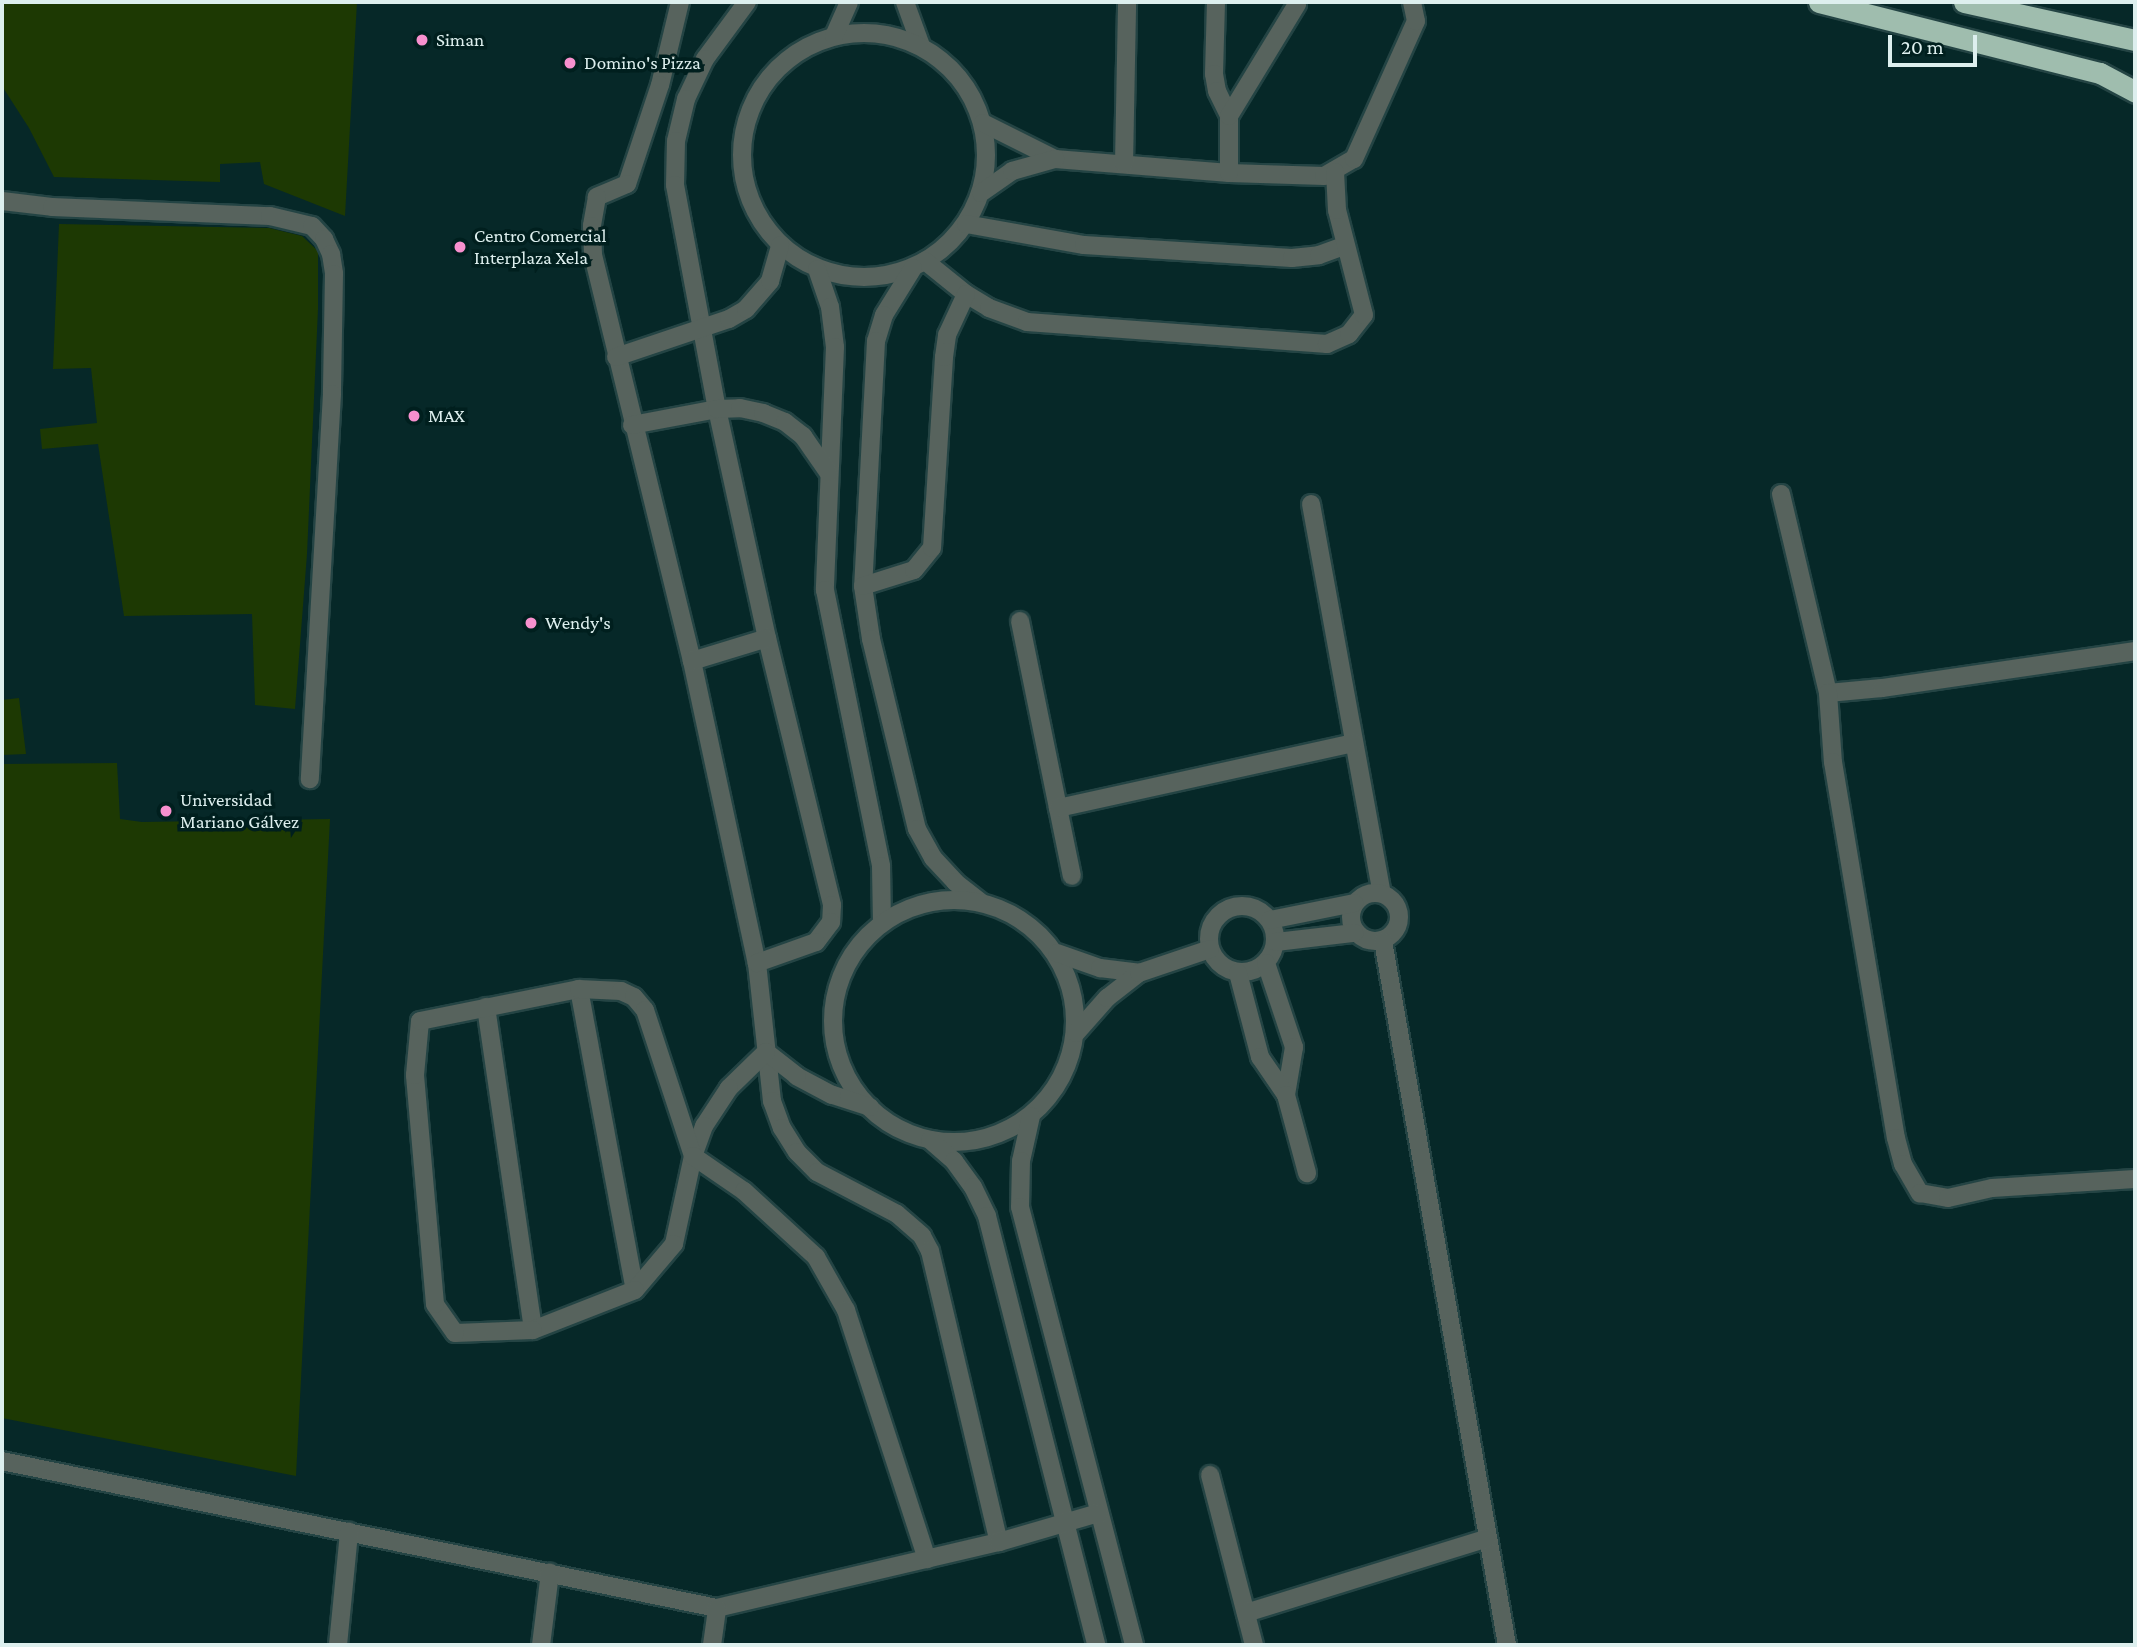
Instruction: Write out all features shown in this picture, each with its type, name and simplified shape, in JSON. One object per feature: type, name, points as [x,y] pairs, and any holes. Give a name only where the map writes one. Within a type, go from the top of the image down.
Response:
[{"type":"highway","points":[[1819,2],[2101,73],[2135,92]]},
{"type":"highway","points":[[1964,2],[2035,8],[2135,40]]},
{"type":"street","points":[[680,2],[660,85],[627,184],[597,197],[592,226],[593,255],[632,425],[692,661],[757,963],[772,1101],[782,1128],[797,1152],[817,1172],[911,1224],[930,1251],[999,1542]]},
{"type":"street","points":[[747,2],[705,59],[686,99],[676,141],[675,185],[717,409],[832,914],[827,930],[816,942],[757,963]]},
{"type":"street","points":[[834,36],[849,2]]},
{"type":"street","points":[[905,2],[920,46]]},
{"type":"street","points":[[1124,164],[1127,2]]},
{"type":"street","points":[[1216,2],[1214,74],[1217,91],[1229,116],[1229,173]]},
{"type":"street","points":[[981,193],[1012,171],[1055,159],[1312,178],[1335,172],[1354,159],[1416,21],[1412,2]]},
{"type":"street","points":[[1229,116],[1297,4]]},
{"type":"street","points":[[878,33],[920,46],[960,78],[983,123],[987,158],[981,193],[966,224],[943,250],[919,264],[870,277],[849,277],[817,269],[780,246],[753,210],[741,168],[744,124],[763,85],[794,54],[834,36],[878,33]]},
{"type":"street","points":[[983,123],[1055,159]]},
{"type":"street","points":[[919,264],[989,308],[1027,322],[1327,344],[1349,334],[1364,315],[1358,282],[1344,247],[1337,210],[1335,172]]},
{"type":"street","points":[[2,201],[52,207],[270,216],[312,226],[324,239],[331,254],[334,274],[332,394],[310,779]]},
{"type":"street","points":[[966,224],[1084,245],[1264,256],[1319,255],[1344,247]]},
{"type":"street","points":[[616,357],[729,319],[759,296],[770,281],[780,246]]},
{"type":"street","points":[[919,264],[884,314],[876,341],[863,586],[871,639],[917,829],[933,858],[955,882],[981,902],[1024,920],[1057,953],[1074,991],[1076,1032],[1062,1079],[1031,1116],[1000,1134],[977,1140],[930,1140],[886,1122],[853,1090],[834,1047],[833,1000],[850,956],[882,922],[930,901],[981,902]]},
{"type":"street","points":[[817,269],[830,307],[835,347],[825,590],[881,866],[882,922]]},
{"type":"street","points":[[863,586],[914,570],[932,548],[944,357],[947,335],[966,294]]},
{"type":"street","points":[[632,425],[717,409],[740,408],[785,422],[803,436],[829,474]]},
{"type":"street","points":[[1781,494],[1828,693],[1833,762],[1896,1138],[1903,1164],[1920,1193],[1948,1198],[1992,1188],[2135,1179]]},
{"type":"street","points":[[1311,504],[1382,893]]},
{"type":"street","points":[[1020,621],[1072,876]]},
{"type":"street","points":[[692,661],[767,638]]},
{"type":"street","points":[[1828,693],[1882,688],[2135,651]]},
{"type":"street","points":[[1058,808],[1354,743]]},
{"type":"street","points":[[1270,920],[1354,903],[1366,893],[1382,893],[1395,902],[1400,917],[1395,932],[1383,941],[1367,941],[1354,933],[1276,942]]},
{"type":"street","points":[[1354,903],[1349,918],[1354,933]]},
{"type":"street","points":[[1250,907],[1270,920],[1276,942],[1266,963],[1258,969],[1238,973],[1216,961],[1210,949],[1212,926],[1227,910],[1250,907]]},
{"type":"street","points":[[1383,941],[1507,1645]]},
{"type":"street","points":[[1076,1032],[1107,998],[1139,974],[1210,949]]},
{"type":"street","points":[[1057,953],[1100,968],[1139,974]]},
{"type":"street","points":[[1266,963],[1294,1047],[1286,1095]]},
{"type":"street","points":[[1238,973],[1260,1057],[1286,1095],[1307,1173]]},
{"type":"street","points":[[766,1052],[729,1088],[704,1126],[692,1156],[674,1244],[635,1290],[533,1329],[455,1333],[435,1304],[415,1074],[420,1021],[579,989],[621,991],[634,997],[645,1010],[692,1156],[744,1191],[816,1257],[846,1310],[927,1559]]},
{"type":"street","points":[[579,989],[635,1290]]},
{"type":"street","points":[[486,1007],[533,1329]]},
{"type":"street","points":[[766,1052],[797,1076],[832,1095],[870,1107]]},
{"type":"street","points":[[1031,1116],[1021,1161],[1020,1207],[1134,1645]]},
{"type":"street","points":[[930,1140],[973,1187],[987,1216],[1096,1645]]},
{"type":"street","points":[[2,1461],[717,1608],[999,1542],[1099,1513]]},
{"type":"street","points":[[1210,1475],[1254,1645]]},
{"type":"street","points":[[338,1645],[349,1532]]},
{"type":"street","points":[[1246,1613],[1488,1538]]},
{"type":"street","points":[[541,1645],[550,1573]]},
{"type":"street","points":[[712,1645],[717,1608]]},
{"type":"green space","points":[[2,2],[357,2],[345,216],[264,184],[260,162],[220,164],[220,182],[54,177],[29,128],[2,86]]},
{"type":"green space","points":[[59,224],[269,228],[302,236],[318,251],[318,309],[307,554],[295,709],[255,705],[252,614],[124,616],[98,444],[42,449],[40,429],[97,423],[91,368],[53,369]]},
{"type":"green space","points":[[19,698],[26,754],[2,755],[2,700]]},
{"type":"green space","points":[[117,763],[120,819],[142,822],[330,819],[296,1476],[2,1418],[2,764]]},
{"type":"place","name":"Siman","points":[[422,40]]},
{"type":"place","name":"Domino's Pizza","points":[[570,63]]},
{"type":"place","name":"Centro Comercial Interplaza Xela","points":[[460,247]]},
{"type":"place","name":"MAX","points":[[414,416]]},
{"type":"place","name":"Wendy's","points":[[531,623]]},
{"type":"place","name":"Universidad Mariano Gálvez","points":[[166,811]]}]
